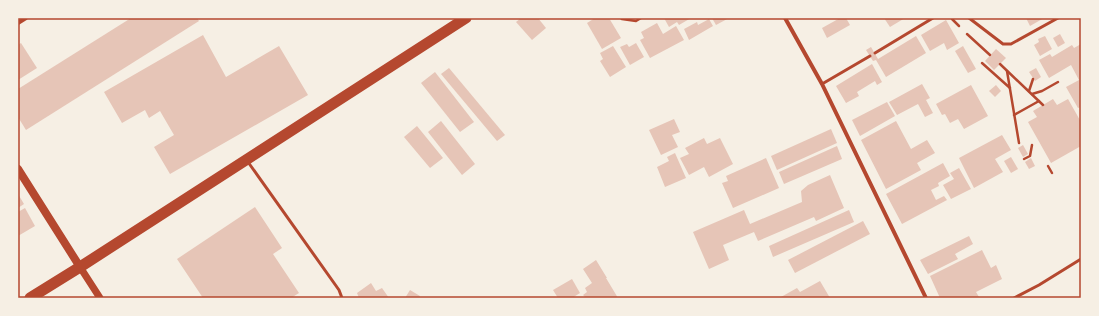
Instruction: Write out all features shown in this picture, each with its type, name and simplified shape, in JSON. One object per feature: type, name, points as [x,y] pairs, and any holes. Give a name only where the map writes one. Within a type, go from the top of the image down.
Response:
[{"type":"highway","points":[[30,298],[466,18]]},
{"type":"main road","points":[[18,169],[80,267]]},
{"type":"street","points":[[18,23],[26,18]]},
{"type":"street","points":[[785,18],[822,84],[926,298]]},
{"type":"street","points":[[80,267],[100,298]]},
{"type":"lane","points":[[875,53],[934,18]]},
{"type":"lane","points":[[969,18],[1003,44],[1012,44],[1058,18]]},
{"type":"lane","points":[[822,84],[870,56]]},
{"type":"lane","points":[[246,160],[339,290],[342,298]]},
{"type":"lane","points":[[1014,298],[1039,285],[1081,259]]},
{"type":"path","points":[[621,18],[636,21],[641,18]]},
{"type":"path","points":[[980,45],[990,55]]},
{"type":"path","points":[[982,63],[1010,88]]},
{"type":"path","points":[[1000,64],[1043,105]]},
{"type":"path","points":[[1007,71],[1019,143]]},
{"type":"path","points":[[1030,93],[1033,79]]},
{"type":"path","points":[[1030,93],[1042,91],[1058,82]]},
{"type":"path","points":[[1014,115],[1039,101]]},
{"type":"path","points":[[1024,159],[1030,156],[1032,145]]},
{"type":"path","points":[[1048,166],[1052,173]]},
{"type":"building","points":[[131,18],[197,18],[199,21],[26,130],[18,117],[18,89]]},
{"type":"building","points":[[521,18],[538,18],[546,28],[532,40],[516,22]]},
{"type":"building","points":[[595,18],[609,18],[621,38],[602,49],[587,23]]},
{"type":"building","points":[[664,18],[691,18],[679,25],[677,22],[669,27]]},
{"type":"building","points":[[712,18],[729,18],[716,25]]},
{"type":"building","points":[[840,18],[846,18],[850,25],[827,38],[822,28]]},
{"type":"building","points":[[884,18],[905,18],[890,27]]},
{"type":"building","points":[[1026,18],[1044,18],[1030,26]]},
{"type":"building","points":[[709,19],[713,26],[689,40],[684,29],[697,22],[698,25]]},
{"type":"building","points":[[946,20],[959,43],[947,50],[944,43],[930,51],[921,35]]},
{"type":"building","points":[[657,23],[663,34],[676,26],[684,40],[650,58],[640,40],[644,38],[641,32]]},
{"type":"building","points":[[1060,34],[1065,43],[1058,47],[1053,38]]},
{"type":"building","points":[[203,35],[226,77],[279,46],[308,95],[170,174],[154,147],[174,135],[160,111],[149,118],[145,110],[122,123],[104,92]]},
{"type":"building","points":[[916,36],[926,53],[886,77],[876,60],[873,61],[866,50],[871,47],[878,59]]},
{"type":"building","points":[[1045,36],[1052,49],[1040,56],[1034,45],[1039,42],[1038,39]]},
{"type":"building","points":[[21,43],[37,68],[18,80],[18,45]]},
{"type":"building","points":[[636,43],[644,57],[630,65],[620,47],[627,44],[629,47]]},
{"type":"building","points":[[1081,44],[1081,107],[1078,108],[1066,87],[1079,80],[1071,65],[1049,78],[1039,60],[1050,54],[1052,57],[1072,45],[1074,48]]},
{"type":"building","points":[[613,46],[626,67],[610,77],[600,61],[603,59],[600,53]]},
{"type":"building","points":[[963,46],[976,69],[968,73],[955,51]]},
{"type":"building","points":[[996,49],[1006,58],[994,70],[985,61]]},
{"type":"building","points":[[872,64],[882,82],[877,85],[875,81],[857,92],[859,96],[846,103],[836,86]]},
{"type":"building","points":[[449,68],[505,135],[497,141],[441,74]]},
{"type":"building","points":[[1036,68],[1041,77],[1035,81],[1029,72]]},
{"type":"building","points":[[435,72],[474,122],[460,132],[421,83]]},
{"type":"building","points":[[922,84],[930,98],[926,100],[933,113],[925,117],[918,104],[897,115],[889,102]]},
{"type":"building","points":[[971,85],[988,116],[964,129],[958,119],[950,123],[945,114],[942,115],[936,104]]},
{"type":"building","points":[[996,85],[1001,91],[995,97],[989,91]]},
{"type":"building","points":[[1053,99],[1057,105],[1068,99],[1081,122],[1081,146],[1051,163],[1028,122],[1037,117],[1033,111]]},
{"type":"building","points":[[887,102],[895,116],[860,136],[852,120]]},
{"type":"building","points":[[674,119],[680,132],[672,135],[678,147],[661,155],[649,130]]},
{"type":"building","points":[[441,121],[475,164],[462,175],[428,132]]},
{"type":"building","points":[[896,121],[911,149],[927,140],[935,153],[917,163],[921,170],[886,189],[861,140]]},
{"type":"building","points":[[417,126],[443,158],[430,168],[404,137]]},
{"type":"building","points":[[831,129],[837,143],[777,170],[771,156]]},
{"type":"building","points":[[1002,135],[1011,150],[995,159],[1003,172],[974,188],[959,158]]},
{"type":"building","points":[[704,138],[707,144],[720,138],[733,164],[709,177],[704,167],[689,175],[680,158],[689,154],[685,148]]},
{"type":"building","points":[[1023,145],[1028,154],[1023,157],[1018,148]]},
{"type":"building","points":[[837,146],[842,159],[784,184],[779,172]]},
{"type":"building","points":[[675,153],[686,178],[665,187],[657,167],[669,161],[667,157]]},
{"type":"building","points":[[1011,157],[1018,169],[1011,173],[1004,161]]},
{"type":"building","points":[[766,158],[779,188],[733,208],[722,183],[728,181],[726,176]]},
{"type":"building","points":[[1031,158],[1035,166],[1029,169],[1025,162]]},
{"type":"building","points":[[943,163],[950,176],[938,183],[939,186],[931,190],[936,200],[944,196],[947,200],[902,224],[886,194]]},
{"type":"building","points":[[959,168],[971,189],[951,199],[943,185],[954,179],[950,173]]},
{"type":"building","points":[[830,175],[844,208],[816,221],[814,217],[758,241],[754,232],[723,245],[729,260],[709,269],[693,232],[744,210],[750,224],[802,202],[801,191],[808,185]]},
{"type":"building","points":[[18,194],[24,204],[18,208]]},
{"type":"building","points":[[255,207],[282,248],[273,254],[299,293],[291,298],[203,298],[177,259]]},
{"type":"building","points":[[25,208],[35,226],[18,236],[18,212]]},
{"type":"building","points":[[849,210],[854,222],[773,257],[769,246]]},
{"type":"building","points":[[863,221],[870,234],[795,273],[788,260]]},
{"type":"building","points":[[969,236],[973,244],[955,254],[958,259],[928,274],[920,260]]},
{"type":"building","points":[[982,250],[991,268],[996,265],[1002,279],[976,292],[979,297],[977,298],[940,298],[930,276]]},
{"type":"building","points":[[596,260],[618,298],[586,298],[583,295],[587,292],[585,288],[592,283],[583,269]]},
{"type":"building","points":[[572,279],[580,293],[572,298],[558,298],[553,290]]},
{"type":"building","points":[[820,281],[830,298],[781,297],[797,288],[800,292]]},
{"type":"building","points":[[371,283],[376,291],[382,288],[389,298],[359,298],[357,293]]},
{"type":"building","points":[[410,290],[420,296],[419,298],[405,298]]}]
